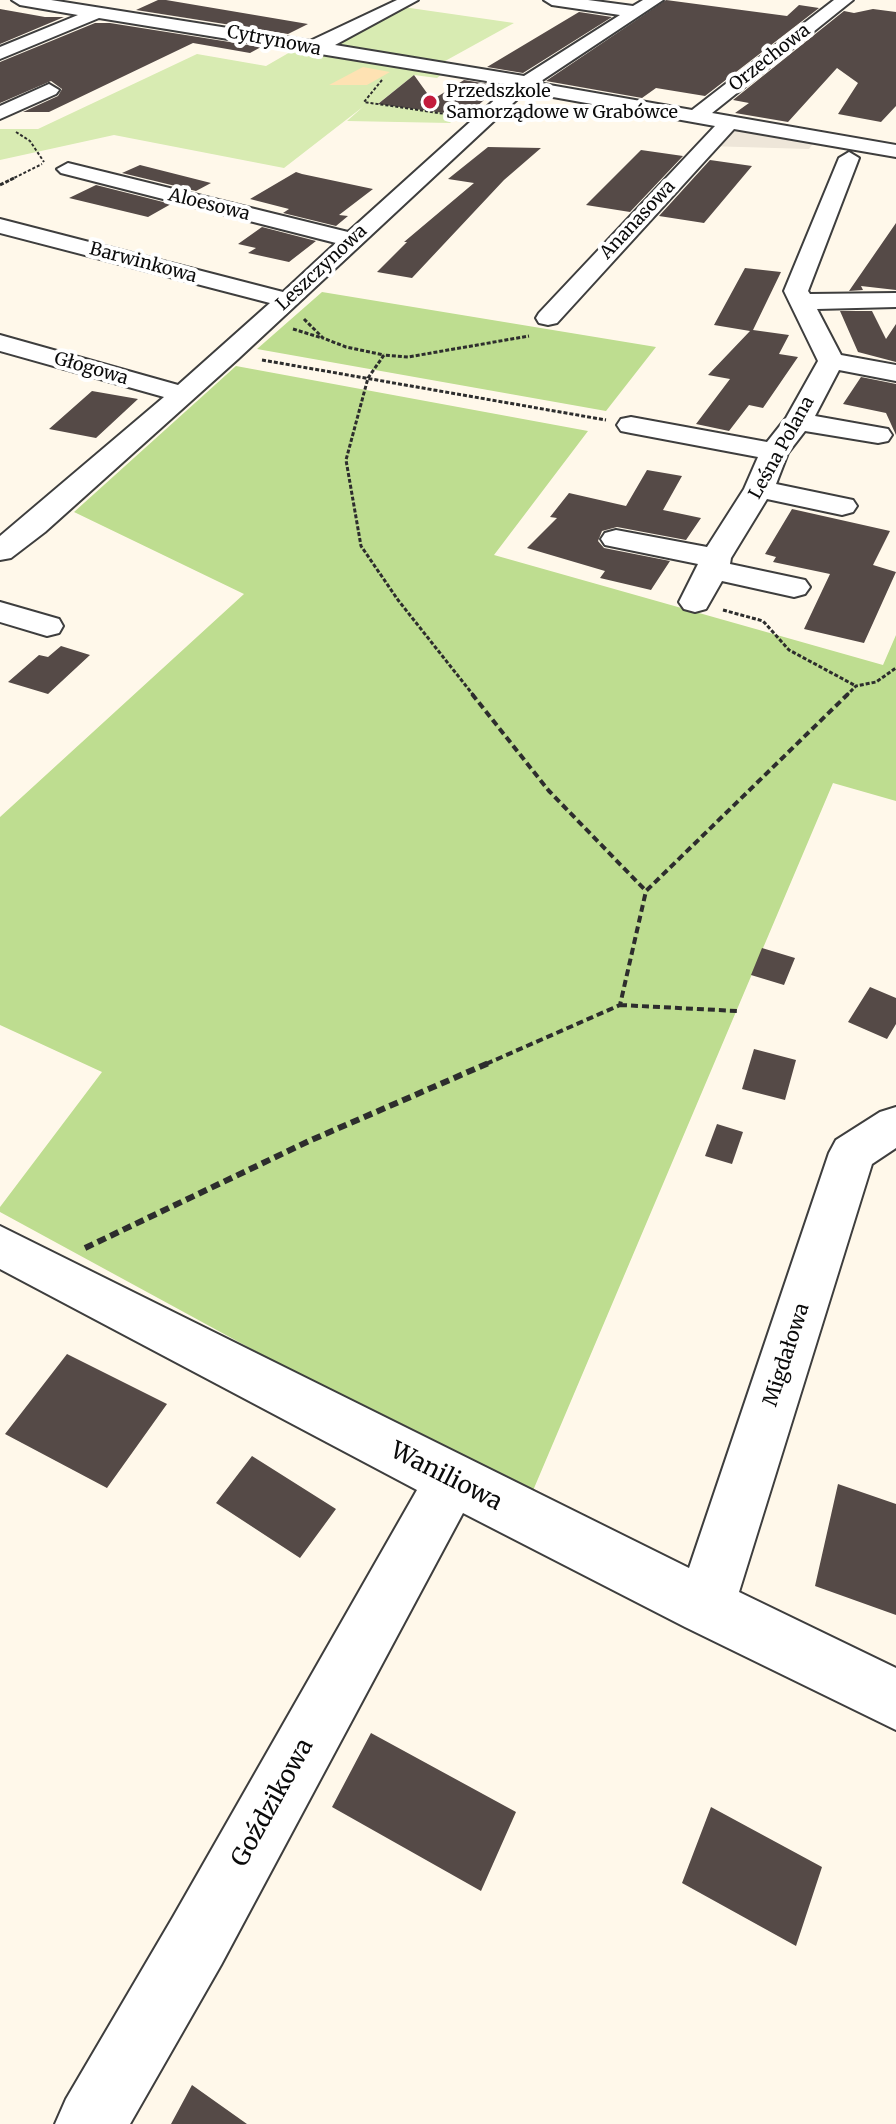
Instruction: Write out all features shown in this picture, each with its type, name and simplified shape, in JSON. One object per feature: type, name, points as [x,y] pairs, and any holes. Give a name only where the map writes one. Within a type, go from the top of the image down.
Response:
[{"type":"street","name":"Cytrynowa","points":[[20,0],[524,84],[729,122],[853,151]]},
{"type":"street","points":[[552,0],[646,6]]},
{"type":"street","name":"Orzechowa","points":[[696,116],[845,0]]},
{"type":"street","points":[[270,57],[304,45],[328,42],[401,1]]},
{"type":"street","name":"Leszczynowa","points":[[0,551],[34,526],[229,354],[524,84],[646,6]]},
{"type":"street","points":[[0,54],[94,14]]},
{"type":"street","points":[[151,44],[189,26]]},
{"type":"street","points":[[4,120],[49,90]]},
{"type":"street","points":[[4,120],[41,119]]},
{"type":"street","name":"Ananasowa","points":[[548,318],[729,122]]},
{"type":"street","points":[[853,151],[896,151]]},
{"type":"street","points":[[853,151],[896,164]]},
{"type":"street","points":[[853,151],[796,291],[831,361],[896,373]]},
{"type":"street","name":"Aloesowa","points":[[68,169],[351,240]]},
{"type":"street","name":"Barwinkowa","points":[[0,226],[286,300]]},
{"type":"street","points":[[802,302],[896,300]]},
{"type":"street","name":"Głogowa","points":[[0,343],[182,394]]},
{"type":"street","name":"Leśna Polana","points":[[695,602],[759,489],[774,452],[798,421],[831,361]]},
{"type":"street","points":[[798,421],[878,435]]},
{"type":"street","points":[[631,425],[774,452]]},
{"type":"street","points":[[759,489],[842,506]]},
{"type":"street","points":[[0,515],[34,526]]},
{"type":"street","points":[[616,539],[794,587]]},
{"type":"street","points":[[0,612],[47,626]]},
{"type":"street","name":"Migdałowa","points":[[705,1607],[852,1153],[896,1125]]},
{"type":"street","name":"Waniliowa","points":[[22,1257],[452,1480],[896,1700]]},
{"type":"street","name":"Goździkowa","points":[[91,2124],[197,1941],[452,1480]]},
{"type":"path","points":[[384,78],[364,102],[454,116]]},
{"type":"path","points":[[0,185],[44,163],[30,141],[4,120]]},
{"type":"path","points":[[286,300],[323,338],[384,355],[408,357],[532,335],[548,318]]},
{"type":"path","points":[[229,354],[631,425]]},
{"type":"path","points":[[384,355],[368,378],[346,460],[361,546],[398,600],[549,791],[646,891]]},
{"type":"path","points":[[695,602],[763,621],[789,650],[856,686]]},
{"type":"path","points":[[620,1005],[646,891],[740,797],[791,753],[856,686],[876,682],[896,668]]},
{"type":"path","points":[[22,1257],[309,1141],[620,1005],[737,1011]]},
{"type":"green space","points":[[403,7],[514,23],[427,71],[442,74],[437,78],[414,75],[379,103],[458,115],[450,123],[347,121],[364,106],[284,168],[114,135],[0,160],[0,129],[38,129],[197,54],[266,66],[292,51],[306,50]]},
{"type":"green space","points":[[322,292],[656,347],[606,411],[257,349]]},
{"type":"green space","points":[[236,366],[588,431],[494,555],[883,665],[896,635],[896,801],[833,783],[529,1500],[0,1212],[0,1207],[102,1072],[0,1025],[0,817],[244,594],[74,512]]},
{"type":"sand","points":[[363,67],[390,72],[367,85],[329,85]]},
{"type":"shaded area","points":[[729,122],[818,137],[809,149],[707,146]]},
{"type":"building","points":[[158,0],[308,24],[288,34],[136,10]]},
{"type":"building","points":[[666,0],[787,16],[799,5],[819,8],[705,96],[656,88],[642,98],[546,81]]},
{"type":"building","points":[[0,9],[45,17],[64,17],[0,44]]},
{"type":"building","points":[[873,9],[896,12],[896,106],[881,122],[838,114],[858,83],[837,68],[788,122],[735,113],[749,103],[733,100],[844,11],[854,13]]},
{"type":"building","points":[[579,12],[612,17],[523,73],[487,67]]},
{"type":"building","points":[[95,23],[261,47],[250,53],[193,43],[49,112],[23,112],[58,96],[62,89],[51,81],[0,103],[0,62]]},
{"type":"building","points":[[414,75],[432,100],[464,80],[500,86],[466,116],[378,104]]},
{"type":"building","points":[[488,147],[541,148],[504,180],[412,278],[377,272],[407,242],[404,242],[474,183],[448,179]]},
{"type":"building","points":[[641,150],[683,156],[630,212],[586,205]]},
{"type":"building","points":[[710,160],[752,166],[704,223],[659,216]]},
{"type":"building","points":[[140,165],[211,183],[196,191],[122,173]]},
{"type":"building","points":[[296,172],[373,189],[339,215],[348,216],[336,226],[283,213],[289,209],[250,199]]},
{"type":"building","points":[[96,185],[171,204],[148,217],[69,198]]},
{"type":"building","points":[[896,223],[896,290],[861,286],[863,290],[849,291]]},
{"type":"building","points":[[262,227],[316,241],[289,262],[248,253],[256,248],[238,244]]},
{"type":"building","points":[[745,268],[781,272],[753,330],[789,335],[779,354],[798,357],[763,408],[749,405],[729,431],[696,424],[730,379],[708,375],[750,331],[714,325]]},
{"type":"building","points":[[840,311],[872,311],[886,339],[896,324],[896,362],[858,352]]},
{"type":"building","points":[[861,377],[896,384],[896,435],[886,413],[843,404]]},
{"type":"building","points":[[92,391],[138,399],[96,438],[49,429]]},
{"type":"building","points":[[647,470],[682,476],[663,510],[701,518],[686,540],[617,527],[602,531],[598,541],[604,548],[670,561],[651,590],[600,578],[605,571],[527,548],[557,518],[550,517],[569,493],[626,506]]},
{"type":"building","points":[[792,509],[890,531],[873,565],[896,572],[864,643],[804,629],[830,574],[773,562],[776,557],[765,554]]},
{"type":"building","points":[[61,646],[90,655],[48,694],[8,682],[39,655],[48,657]]},
{"type":"building","points":[[762,948],[795,958],[784,985],[751,975]]},
{"type":"building","points":[[870,987],[896,998],[896,1024],[887,1039],[848,1022]]},
{"type":"building","points":[[754,1049],[796,1060],[785,1100],[742,1089]]},
{"type":"building","points":[[717,1124],[743,1132],[732,1164],[705,1156]]},
{"type":"building","points":[[67,1354],[167,1404],[107,1488],[5,1434]]},
{"type":"building","points":[[252,1456],[336,1509],[300,1558],[216,1503]]},
{"type":"building","points":[[838,1484],[896,1504],[896,1615],[815,1586]]},
{"type":"building","points":[[371,1733],[516,1812],[481,1891],[332,1807]]},
{"type":"building","points":[[711,1807],[822,1867],[796,1946],[682,1883]]},
{"type":"building","points":[[192,2085],[247,2124],[171,2124]]},
{"type":"place","name":"Przedszkole Samorządowe w Grabówce","points":[[430,102]]}]
